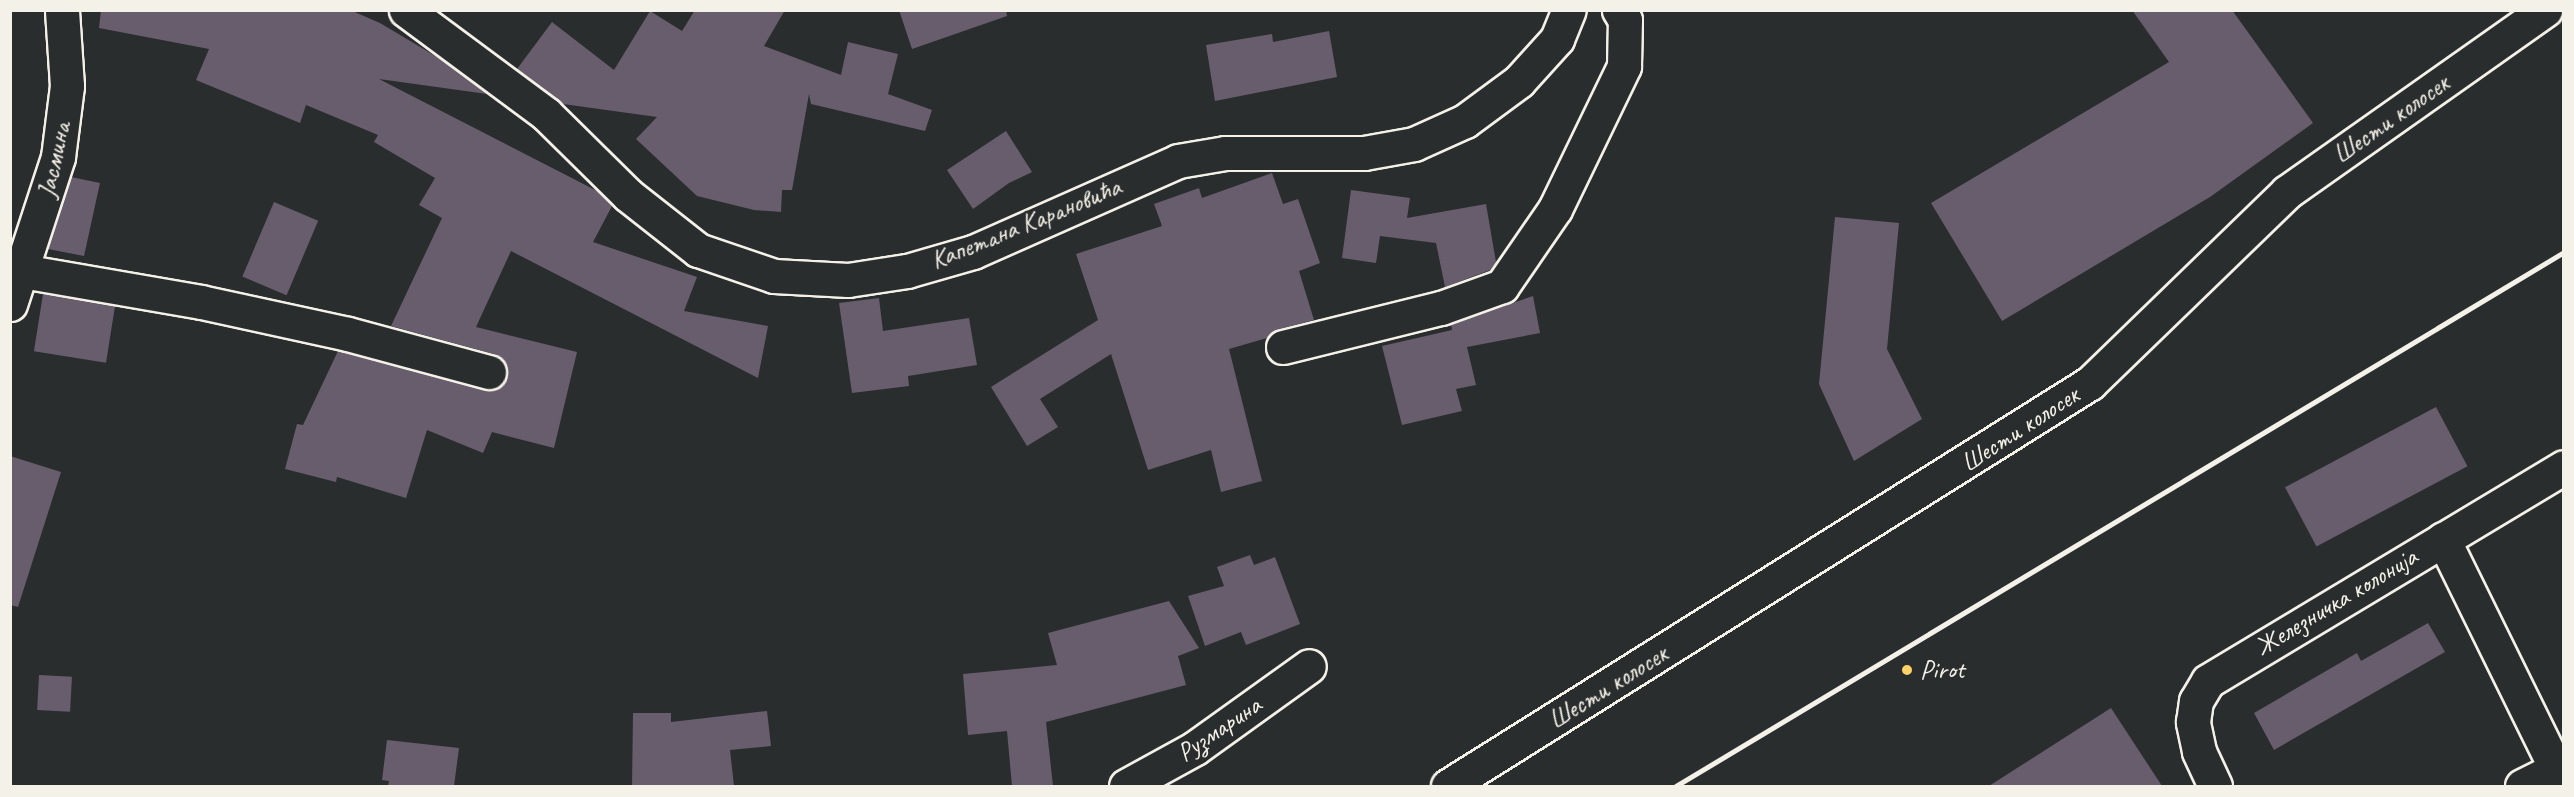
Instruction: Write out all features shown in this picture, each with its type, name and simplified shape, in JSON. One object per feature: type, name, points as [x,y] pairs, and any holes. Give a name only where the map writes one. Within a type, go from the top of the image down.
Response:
[{"type":"street","name":"Јасмина","points":[[10,304],[50,191],[64,123],[67,86],[62,10]]},
{"type":"street","name":"Капетана Карановића","points":[[406,10],[546,114],[628,195],[698,250],[774,276],[848,280],[907,270],[973,252],[1178,161],[1225,153],[1364,153],[1414,144],[1465,121],[1519,81],[1557,39],[1569,10]]},
{"type":"street","points":[[1283,348],[1441,308],[1502,286],[1555,210],[1624,66],[1625,20],[1618,10]]},
{"type":"street","name":"Шести колосек","points":[[1448,786],[2090,383],[2287,192],[2545,10]]},
{"type":"street","points":[[22,271],[201,302],[348,334],[489,372]]},
{"type":"street","name":"Железничка колонија","points":[[2215,786],[2199,751],[2193,722],[2196,701],[2208,681],[2564,467]]},
{"type":"street","points":[[2443,538],[2560,767],[2522,786]]},
{"type":"street","name":"Рузмарина","points":[[1126,786],[1195,748],[1309,666]]},
{"type":"building","points":[[101,10],[350,10],[380,23],[442,60],[487,94],[379,79],[599,192],[612,206],[593,242],[697,277],[684,311],[768,326],[758,378],[511,251],[476,327],[577,352],[554,448],[492,432],[483,453],[427,430],[406,498],[337,477],[336,482],[285,469],[297,424],[303,425],[338,351],[484,390],[494,390],[507,377],[507,367],[494,354],[391,326],[442,218],[419,205],[435,178],[374,142],[378,135],[306,105],[300,123],[196,80],[209,49],[99,28]]},
{"type":"building","points":[[695,10],[785,10],[764,46],[841,75],[848,42],[898,54],[888,94],[932,110],[925,131],[811,104],[809,94],[792,190],[782,190],[781,212],[754,210],[697,196],[636,139],[657,117],[563,104],[517,69],[552,22],[614,70],[650,11],[682,31]]},
{"type":"building","points":[[899,10],[1006,10],[1007,16],[912,49]]},
{"type":"building","points":[[2132,10],[2232,10],[2313,123],[2210,197],[2002,321],[1931,203],[2169,62]]},
{"type":"building","points":[[1329,31],[1337,77],[1215,101],[1206,45],[1272,34],[1273,42]]},
{"type":"building","points":[[1006,131],[1032,172],[1009,183],[973,209],[947,170]]},
{"type":"building","points":[[1272,173],[1283,204],[1298,199],[1320,263],[1299,271],[1314,320],[1279,329],[1267,338],[1229,349],[1262,481],[1221,492],[1211,450],[1148,470],[1111,354],[1040,399],[1058,427],[1027,446],[991,387],[1098,320],[1076,254],[1162,226],[1154,204],[1199,188],[1202,198]]},
{"type":"building","points":[[71,177],[100,183],[84,256],[48,249]]},
{"type":"building","points":[[1351,190],[1410,198],[1407,218],[1486,204],[1496,262],[1490,270],[1445,287],[1436,243],[1380,236],[1376,263],[1342,258]]},
{"type":"building","points":[[274,202],[318,221],[287,295],[242,277]]},
{"type":"building","points":[[1835,217],[1899,223],[1887,349],[1922,419],[1854,461],[1819,384]]},
{"type":"building","points":[[43,294],[115,305],[106,363],[34,351]]},
{"type":"building","points":[[1533,296],[1540,333],[1467,347],[1476,385],[1456,389],[1462,411],[1402,425],[1382,346],[1452,330],[1451,324]]},
{"type":"building","points":[[879,298],[883,331],[969,318],[977,365],[908,376],[909,386],[852,393],[839,303]]},
{"type":"building","points":[[2436,407],[2467,466],[2316,546],[2285,487]]},
{"type":"building","points":[[10,456],[61,472],[18,607],[10,605]]},
{"type":"building","points":[[1250,555],[1254,565],[1275,557],[1300,624],[1246,645],[1241,632],[1205,646],[1188,596],[1224,586],[1217,567]]},
{"type":"building","points":[[1169,601],[1199,648],[1178,656],[1186,685],[1046,722],[1053,786],[1012,786],[1007,731],[968,735],[963,674],[1057,665],[1048,633]]},
{"type":"building","points":[[2428,623],[2445,652],[2274,750],[2254,713],[2357,653],[2361,661]]},
{"type":"building","points":[[39,675],[72,677],[70,712],[37,710]]},
{"type":"building","points":[[2111,708],[2162,786],[1989,786]]},
{"type":"building","points":[[767,711],[771,746],[730,750],[734,786],[632,786],[633,713],[671,713],[671,722]]},
{"type":"building","points":[[387,740],[459,748],[454,786],[388,786],[389,781],[382,780]]},
{"type":"railway","points":[[1676,786],[2564,252]]},
{"type":"place","name":"Pirot","points":[[1907,670]]}]
